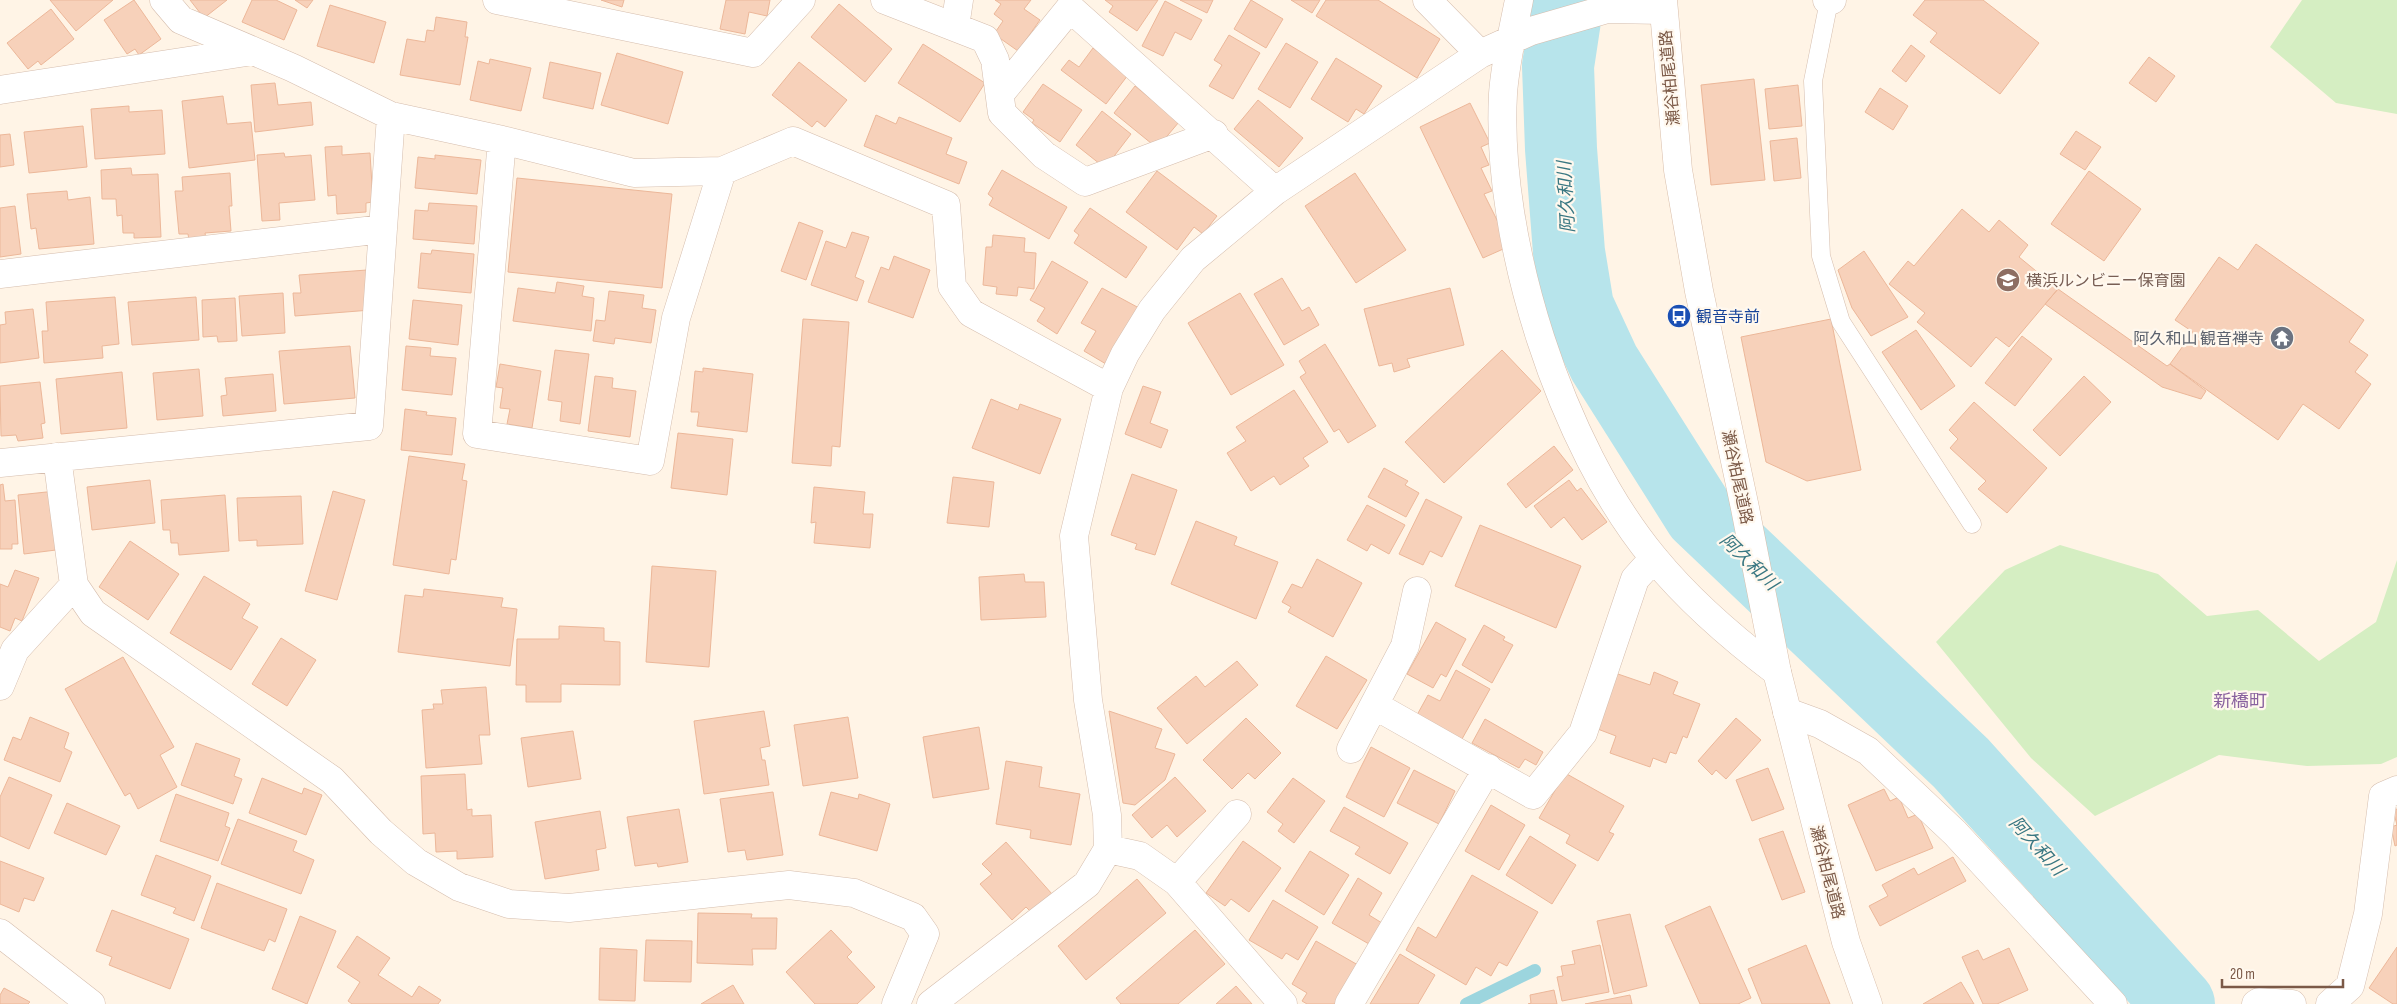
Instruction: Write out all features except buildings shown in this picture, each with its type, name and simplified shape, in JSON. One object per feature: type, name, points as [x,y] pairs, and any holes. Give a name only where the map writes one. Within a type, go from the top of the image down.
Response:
[{"type":"street","points":[[164,0],[180,20],[293,68],[391,116],[502,140],[634,173],[722,171],[793,141],[946,205],[952,286],[971,313],[1110,388]]},
{"type":"street","points":[[497,0],[753,53],[801,0]]},
{"type":"street","points":[[885,0],[986,39],[996,60],[1002,112],[1044,154],[1086,182],[1214,134]]},
{"type":"street","points":[[955,27],[959,0]]},
{"type":"street","points":[[1427,0],[1480,54]]},
{"type":"street","points":[[1519,0],[1521,36],[1503,94],[1504,168],[1514,242],[1561,397],[1605,488],[1654,558],[1716,624],[1774,659]]},
{"type":"street","points":[[931,1004],[1087,884],[1108,849],[1107,815],[1088,700],[1074,536],[1110,388],[1125,354],[1152,310],[1193,259],[1275,191],[1480,54],[1521,36],[1607,9],[1663,5]]},
{"type":"street","name":"瀬谷柏尾道路","points":[[1663,5],[1678,170],[1698,291],[1745,508],[1774,659],[1846,942],[1868,1004]]},
{"type":"street","points":[[1000,94],[1070,8],[1214,134],[1275,191]]},
{"type":"street","points":[[0,90],[253,51]]},
{"type":"street","points":[[0,463],[369,426],[391,116]]},
{"type":"street","points":[[502,140],[477,434],[650,461],[676,318],[722,171]]},
{"type":"street","points":[[0,274],[383,229]]},
{"type":"street","points":[[57,457],[74,585],[93,613],[332,780],[381,832],[416,862],[459,886],[509,904],[569,908],[789,885],[854,893],[913,917],[925,934],[896,1004]]},
{"type":"street","points":[[1374,705],[1533,795],[1583,732],[1635,579],[1654,558]]},
{"type":"street","points":[[0,686],[15,650],[74,585]]},
{"type":"street","points":[[1351,749],[1405,646],[1418,591]]},
{"type":"street","points":[[1787,712],[1820,724],[1868,751],[1955,833],[2113,1004]]},
{"type":"street","points":[[1349,1004],[1488,768]]},
{"type":"street","points":[[2330,1004],[2350,986],[2368,914],[2383,796],[2397,790]]},
{"type":"street","points":[[1177,882],[1237,814]]},
{"type":"street","points":[[1108,849],[1140,856],[1177,882],[1283,1004]]},
{"type":"street","points":[[0,933],[91,1004]]},
{"type":"street","points":[[2256,1004],[2259,1002],[2292,1004]]},
{"type":"lane","points":[[1830,0],[1813,81],[1821,256],[1841,322],[1972,524]]},
{"type":"green space","points":[[2302,0],[2397,0],[2397,114],[2336,103],[2270,47]]},
{"type":"green space","points":[[2060,545],[2158,574],[2207,616],[2258,610],[2319,661],[2376,622],[2397,560],[2397,757],[2381,764],[2307,766],[2219,755],[2095,816],[2031,758],[1936,642],[2005,570]]},
{"type":"waterway","name":"阿久和川","points":[[1568,0],[1558,66],[1561,149],[1569,252],[1578,307],[1604,363],[1700,515],[1961,763],[2179,1004]]},
{"type":"waterway","points":[[1466,1004],[1535,970]]},
{"type":"place","name":"横浜ルンビニー保育園","points":[[2008,280]]},
{"type":"place","name":"観音寺前","points":[[1679,316]]},
{"type":"place","name":"阿久和山 観音禅寺","points":[[2282,338]]},
{"type":"district","name":"新橋町","points":[[2240,701]]}]
